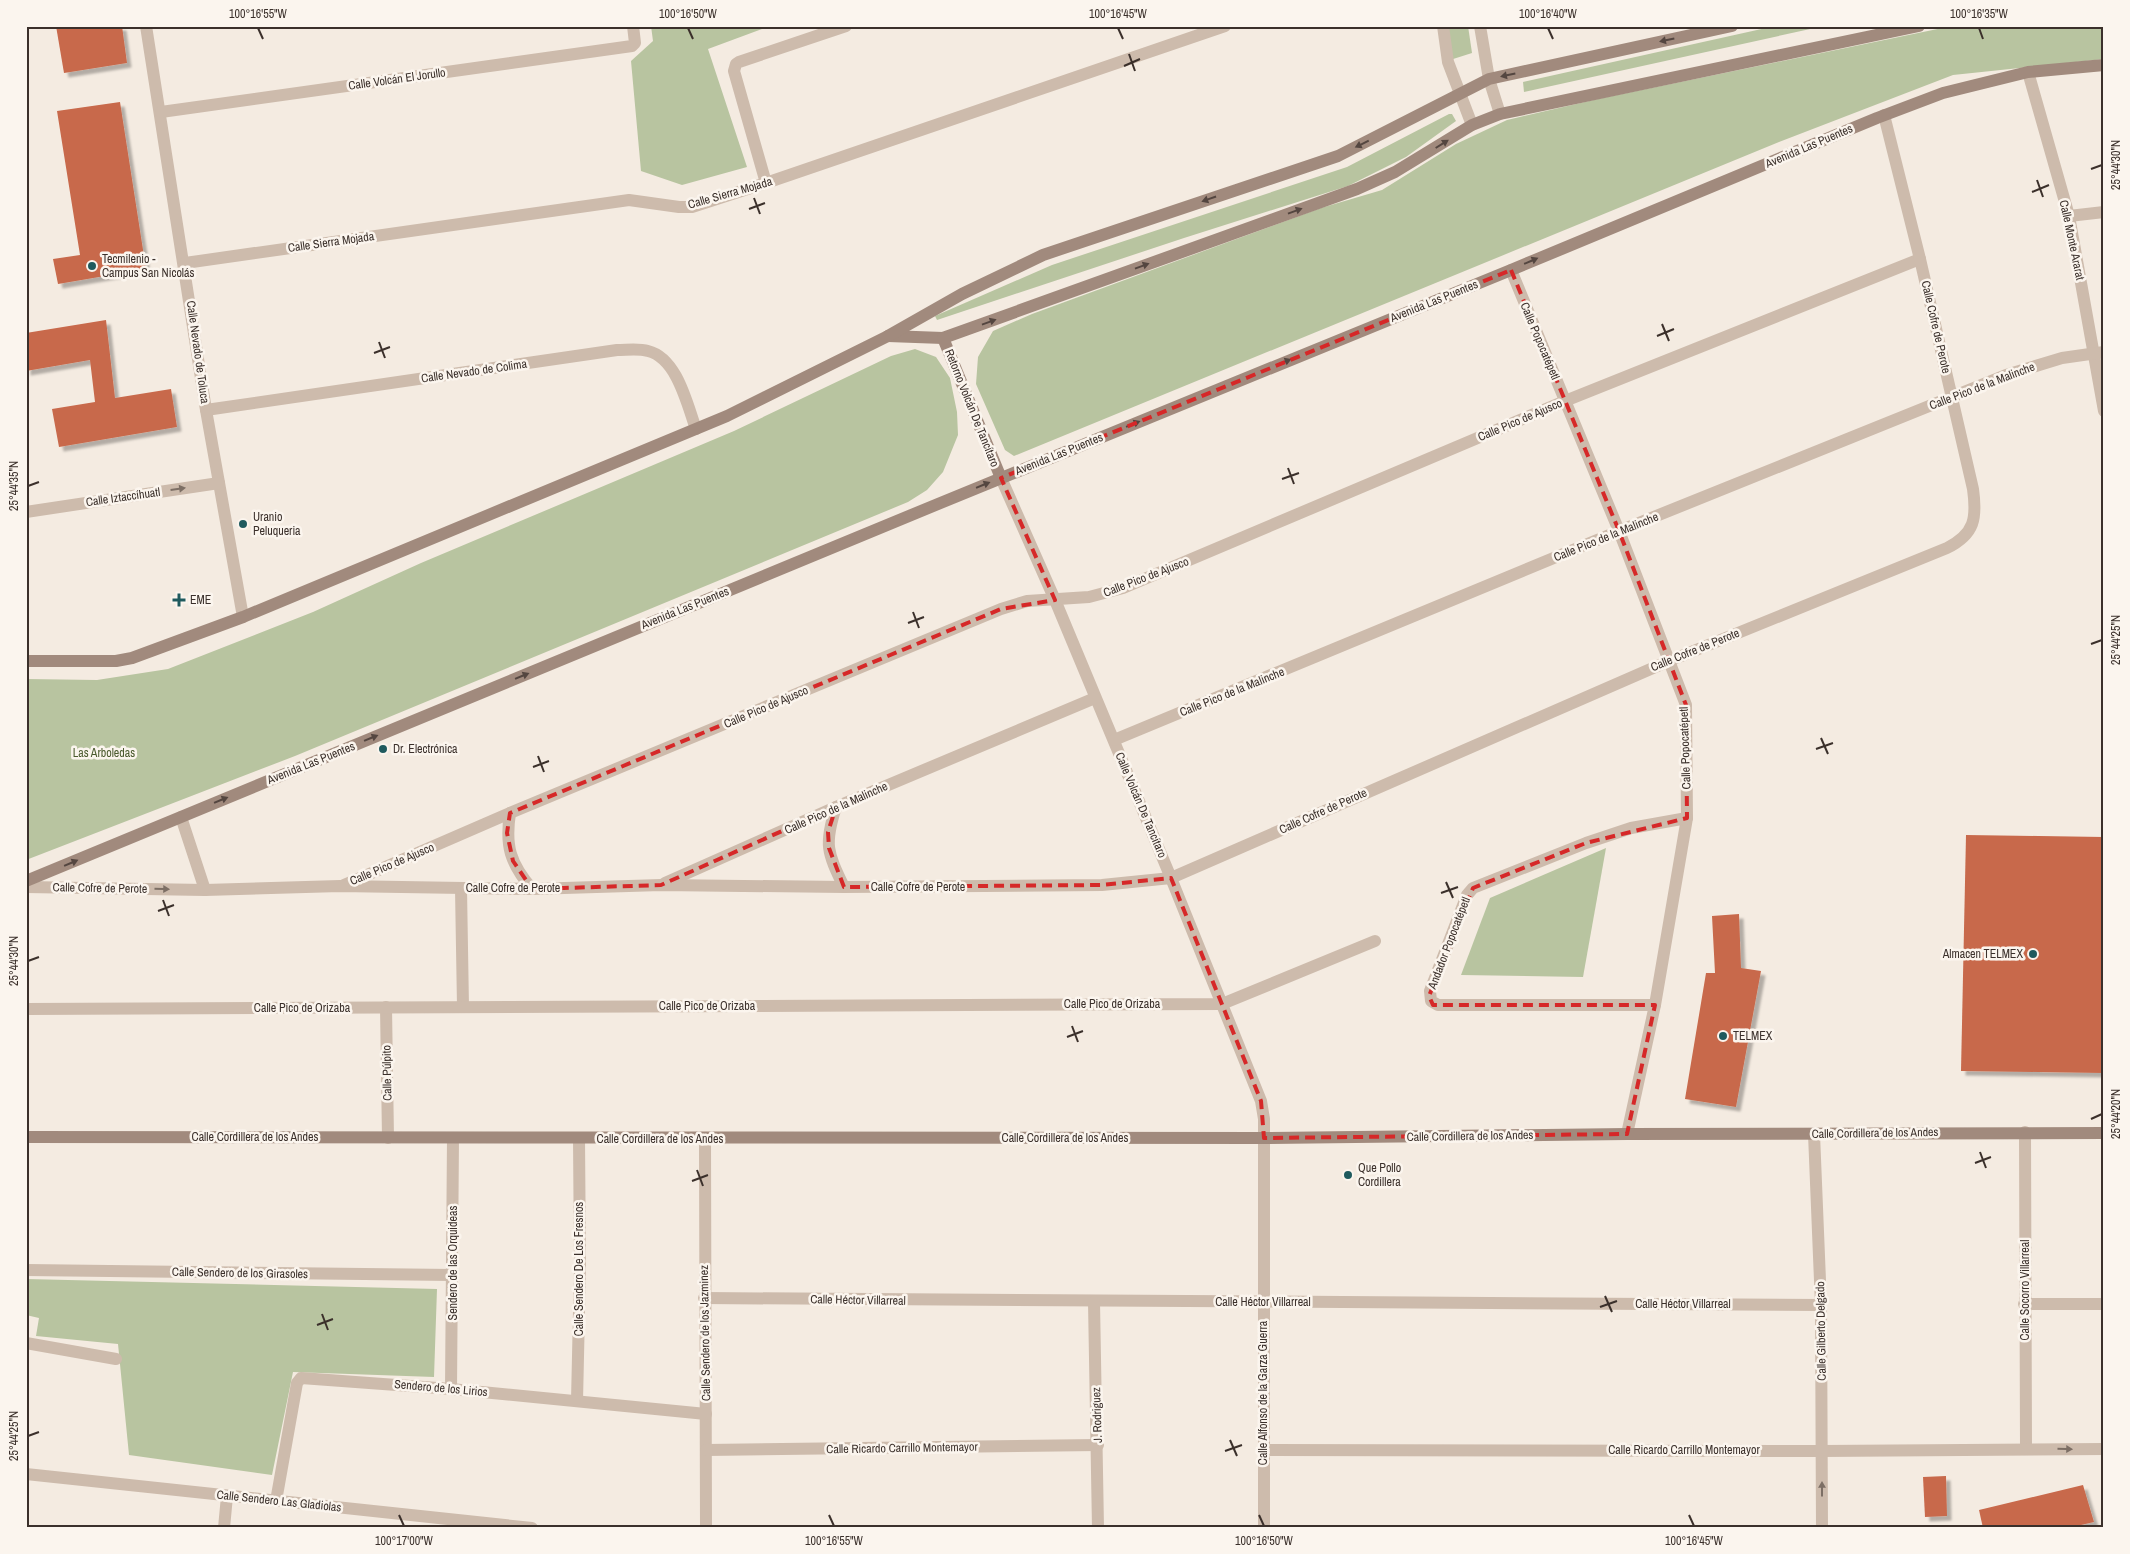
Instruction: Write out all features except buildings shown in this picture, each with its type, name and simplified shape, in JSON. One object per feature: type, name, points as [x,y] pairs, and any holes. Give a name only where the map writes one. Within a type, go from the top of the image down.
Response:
[{"type":"street","name":"Calle Nevado de Toluca","points":[[146,26],[206,410],[243,617]]},
{"type":"street","name":"Calle Volcán El Jorullo","points":[[160,112],[634,46],[633,26]]},
{"type":"street","points":[[766,183],[734,67],[739,62],[846,26]]},
{"type":"street","name":"Calle Sierra Mojada","points":[[184,263],[630,200],[679,208],[692,207],[1224,26]]},
{"type":"street","points":[[1443,26],[1448,62],[1472,125]]},
{"type":"street","points":[[1480,26],[1488,79],[1500,114]]},
{"type":"street","points":[[26,661],[116,661],[132,658],[243,617],[727,416],[888,336],[962,294],[1043,255],[1338,156],[1488,79],[1732,26]]},
{"type":"street","points":[[888,336],[943,338],[1357,189],[1395,172],[1472,125],[1500,114],[1919,26]]},
{"type":"street","name":"Avenida Las Puentes","points":[[26,881],[1884,115],[1943,93],[2028,72],[2104,65]]},
{"type":"street","name":"Calle Monte Ararat","points":[[2028,72],[2069,216],[2099,352],[2104,411]]},
{"type":"street","name":"Calle Cofre de Perote","points":[[26,887],[204,890],[340,886],[532,889],[661,886],[1102,886],[1171,878],[1668,661],[1947,548],[1962,539],[1973,524],[1976,511],[1973,489],[1920,259],[1884,115]]},
{"type":"street","points":[[2069,216],[2104,212]]},
{"type":"street","name":"Calle Pico de Ajusco","points":[[340,886],[510,813],[1001,609],[1019,603],[1089,598],[1123,588],[1565,401],[1920,259]]},
{"type":"street","name":"Calle Popocatépetl","points":[[1510,270],[1619,531],[1686,705],[1687,818],[1655,1005],[1627,1134]]},
{"type":"street","name":"Retorno Volcán De Tancítaro","points":[[943,338],[1001,478]]},
{"type":"street","name":"Calle Nevado de Colima","points":[[206,410],[637,349],[649,351],[668,365],[678,378],[696,429]]},
{"type":"street","name":"Calle Pico de la Malinche","points":[[1114,740],[1619,531],[1952,397],[2032,366],[2099,352]]},
{"type":"street","name":"Calle Volcán De Tancítaro","points":[[1001,478],[1114,740],[1261,1101],[1264,1119],[1264,1138]]},
{"type":"street","name":"Calle Iztaccíhuatl","points":[[26,512],[219,483]]},
{"type":"street","name":"Calle Pico de la Malinche","points":[[661,886],[836,807],[1095,698]]},
{"type":"street","points":[[836,807],[828,832],[829,848],[834,866],[844,887]]},
{"type":"street","points":[[510,813],[507,833],[512,861],[532,889]]},
{"type":"street","points":[[181,817],[204,890]]},
{"type":"street","name":"Andador Popocatépetl","points":[[1655,1005],[1438,1005],[1431,1001],[1430,991],[1467,895],[1473,888],[1586,843],[1631,828],[1687,818]]},
{"type":"street","points":[[461,889],[463,1007]]},
{"type":"street","name":"Calle Pico de Orizaba","points":[[26,1009],[1222,1004],[1374,941]]},
{"type":"street","name":"Calle Púlpito","points":[[386,1007],[388,1138]]},
{"type":"street","name":"Calle Socorro Villarreal","points":[[2025,1132],[2024,1304],[2026,1448]]},
{"type":"street","name":"Calle Cordillera de los Andes","points":[[26,1137],[1264,1138],[1627,1134],[2104,1133]]},
{"type":"street","name":"Calle Gilberto Delgado","points":[[1814,1134],[1821,1305],[1822,1528]]},
{"type":"street","name":"Sendero de las Orquideas","points":[[451,1389],[453,1138]]},
{"type":"street","name":"Calle Sendero De Los Fresnos","points":[[577,1401],[580,1267],[578,1138]]},
{"type":"street","name":"Calle Alfonso de la Garza Guerra","points":[[1264,1138],[1264,1528]]},
{"type":"street","name":"Calle Sendero de los Jazminez","points":[[705,1139],[706,1528]]},
{"type":"street","name":"Calle Sendero de los Girasoles","points":[[26,1270],[453,1275]]},
{"type":"street","name":"Calle Héctor Villarreal","points":[[704,1298],[1094,1302],[1263,1301],[1821,1305]]},
{"type":"street","name":"J. Rodriguez","points":[[1094,1302],[1098,1528]]},
{"type":"street","points":[[2024,1304],[2104,1304]]},
{"type":"street","points":[[26,1343],[116,1359]]},
{"type":"street","name":"Sendero de los Lirios","points":[[276,1501],[297,1383],[301,1378],[451,1389],[706,1414]]},
{"type":"street","name":"Calle Ricardo Carrillo Montemayor","points":[[706,1450],[1098,1445]]},
{"type":"street","name":"Calle Ricardo Carrillo Montemayor","points":[[1264,1450],[1822,1451],[2026,1448],[2104,1449]]},
{"type":"street","name":"Calle Sendero Las Gladiolas","points":[[26,1474],[532,1528]]},
{"type":"street","points":[[224,1528],[227,1496]]},
{"type":"highlighted area","points":[[1511,270],[1619,531],[1686,705],[1687,818],[1586,843],[1473,888],[1429,996],[1433,1005],[1655,1005],[1627,1134],[1264,1138],[1261,1101],[1171,878],[1102,885],[844,887],[829,848],[828,832],[836,807],[661,885],[532,889],[513,861],[507,833],[510,813],[1001,609],[1055,600],[1001,478]]},
{"type":"green space","points":[[651,26],[770,26],[708,49],[747,167],[682,185],[641,171],[631,61],[653,41]]},
{"type":"green space","points":[[1445,26],[1468,26],[1472,53],[1450,60]]},
{"type":"green space","points":[[1775,26],[1824,26],[1524,92],[1523,82]]},
{"type":"green space","points":[[1952,26],[2104,26],[2104,59],[1953,75],[1779,142],[1014,456],[1005,450],[976,384],[978,357],[993,331],[1032,314],[1321,208],[1382,190],[1456,144],[1507,120],[1598,99]]},
{"type":"green space","points":[[1452,114],[1456,121],[1406,157],[1348,186],[937,320],[935,316],[1052,265],[1347,167]]},
{"type":"green space","name":"Las Arboledas","points":[[915,349],[936,357],[950,378],[957,412],[958,435],[943,472],[927,490],[908,502],[295,756],[26,860],[26,679],[97,680],[168,669],[313,612],[421,563],[734,431],[891,356]]},
{"type":"green space","points":[[1606,848],[1583,977],[1461,975],[1490,898]]},
{"type":"green space","points":[[26,1279],[437,1289],[434,1377],[293,1372],[272,1475],[129,1455],[118,1344],[36,1336],[39,1318],[26,1315]]},
{"type":"place","name":"Tecmilenio - Campus San Nicolás","points":[[92,266]]},
{"type":"place","name":"Uranio Peluqueria","points":[[243,524]]},
{"type":"place","name":"EME","points":[[179,600]]},
{"type":"place","name":"Dr. Electrónica","points":[[383,749]]},
{"type":"place","name":"Almacen TELMEX","points":[[2033,954]]},
{"type":"place","name":"TELMEX","points":[[1723,1036]]},
{"type":"place","name":"Que Pollo Cordillera","points":[[1348,1175]]}]
